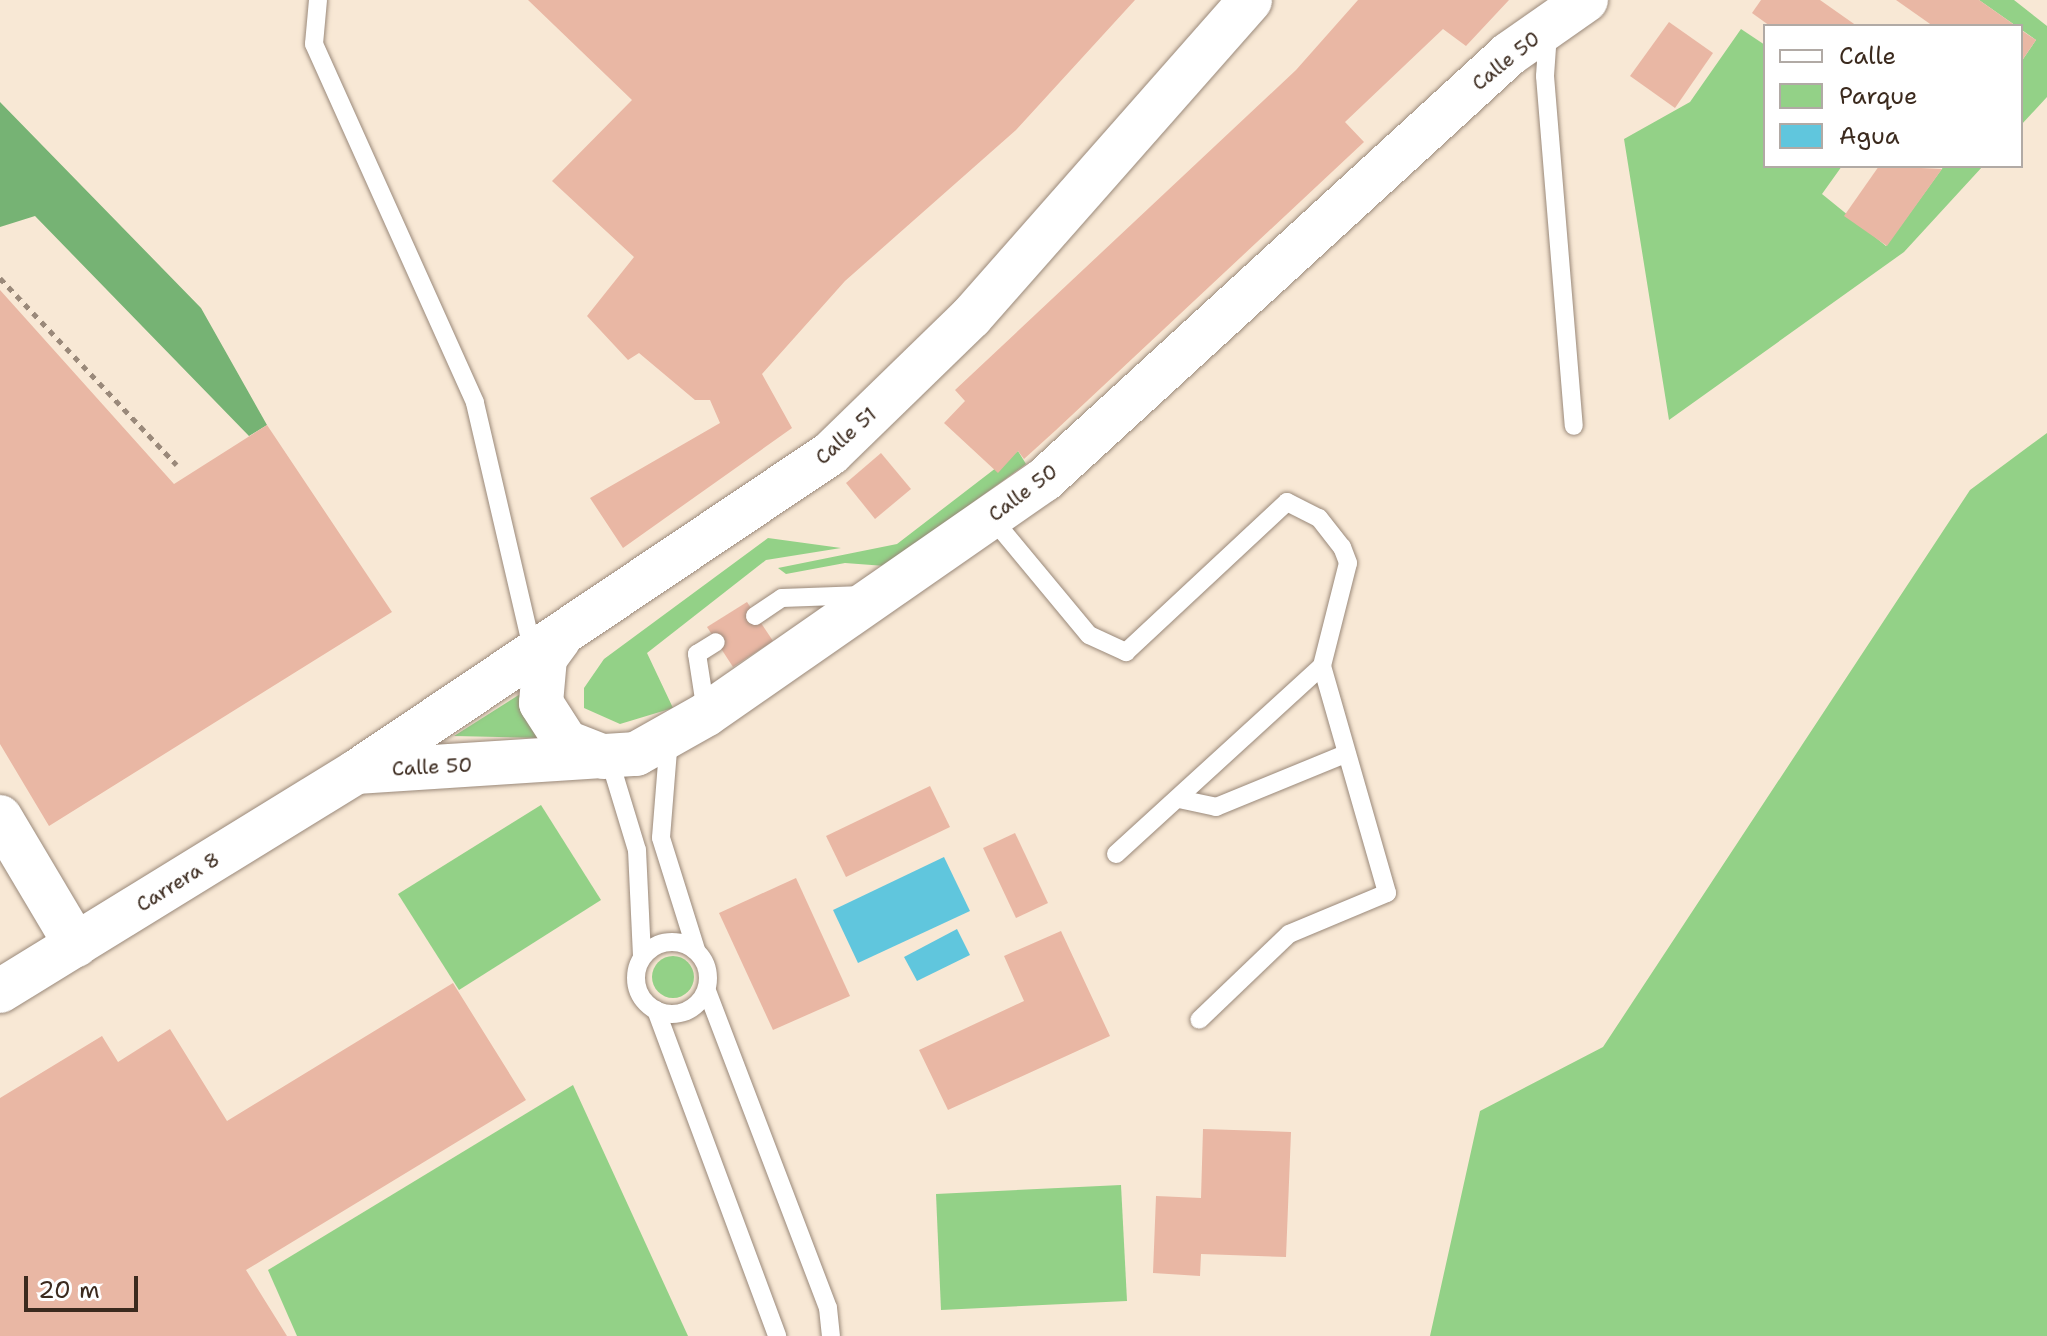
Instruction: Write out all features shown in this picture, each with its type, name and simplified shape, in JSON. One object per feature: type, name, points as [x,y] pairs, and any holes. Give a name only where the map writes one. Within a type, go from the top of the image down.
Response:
[{"type":"main road","name":"Calle 51","points":[[356,772],[831,453],[971,317],[1250,0]]},
{"type":"main road","name":"Calle 50","points":[[356,772],[609,758],[669,737],[707,714],[1044,480],[1509,54],[1586,0]]},
{"type":"main road","points":[[546,647],[541,703],[566,742],[609,758]]},
{"type":"main road","name":"Carrera 8","points":[[0,991],[356,772]]},
{"type":"main road","points":[[0,817],[76,945]]},
{"type":"lane","points":[[318,0],[314,44],[475,403],[546,647]]},
{"type":"lane","points":[[1548,26],[1545,76],[1574,426]]},
{"type":"lane","points":[[991,517],[1089,635],[1126,652],[1287,502],[1319,518],[1348,563],[1322,666],[1387,893],[1289,934],[1199,1020]]},
{"type":"lane","points":[[755,616],[782,598],[880,594]]},
{"type":"lane","points":[[707,714],[697,654],[716,642]]},
{"type":"lane","points":[[1116,854],[1322,666]]},
{"type":"lane","points":[[669,737],[661,838],[696,950],[705,961],[707,991],[831,1316],[831,1336]]},
{"type":"lane","points":[[1179,799],[1216,807],[1345,754]]},
{"type":"lane","points":[[609,758],[637,850],[642,957],[637,987],[656,1010],[777,1336]]},
{"type":"lane","points":[[642,957],[667,941],[696,950]]},
{"type":"lane","points":[[656,1010],[686,1012],[707,991]]},
{"type":"path","points":[[0,278],[177,465]]},
{"type":"green space","points":[[1979,0],[2014,0],[2047,26],[2047,97],[2023,123],[2023,59],[2036,40],[2023,31],[2023,24],[2013,24]]},
{"type":"green space","points":[[1741,29],[1763,44],[1763,168],[1841,168],[1822,194],[1886,246],[1943,168],[1981,168],[1904,252],[1669,420],[1624,139],[1690,102]]},
{"type":"green space","points":[[0,102],[201,308],[267,425],[249,436],[35,216],[0,227]]},
{"type":"green space","points":[[2047,433],[2047,1336],[1430,1336],[1480,1111],[1603,1047],[1970,490]]},
{"type":"green space","points":[[1018,451],[1026,464],[885,566],[845,563],[786,574],[778,568],[897,544]]},
{"type":"green space","points":[[768,538],[841,548],[766,560],[647,653],[673,708],[620,724],[584,708],[584,688],[604,659]]},
{"type":"green space","points":[[533,686],[542,738],[454,736]]},
{"type":"green space","points":[[541,805],[601,900],[459,990],[398,894]]},
{"type":"green space","points":[[673,956],[688,962],[694,977],[688,992],[673,998],[658,992],[652,977],[658,962]]},
{"type":"green space","points":[[573,1085],[688,1336],[297,1336],[268,1270]]},
{"type":"green space","points":[[1121,1185],[1127,1301],[941,1310],[936,1194]]},
{"type":"water","points":[[944,857],[970,911],[858,963],[833,910]]},
{"type":"water","points":[[957,929],[970,955],[917,981],[904,957]]},
{"type":"building","points":[[528,0],[1135,0],[1016,130],[845,281],[762,374],[792,428],[623,548],[590,498],[720,423],[710,400],[695,400],[639,353],[628,360],[587,316],[634,257],[552,181],[632,100]]},
{"type":"building","points":[[1358,0],[1509,0],[1466,46],[1443,29],[1345,122],[1364,142],[1024,459],[1018,451],[998,473],[944,423],[965,401],[955,390],[1296,70]]},
{"type":"building","points":[[1761,0],[1820,0],[1854,24],[1767,24],[1752,13]]},
{"type":"building","points":[[1896,0],[1979,0],[2013,24],[1930,24]]},
{"type":"building","points":[[1669,22],[1713,53],[1675,108],[1630,76]]},
{"type":"building","points":[[2023,31],[2036,40],[2023,59]]},
{"type":"building","points":[[1878,168],[1942,169],[1887,246],[1844,216]]},
{"type":"building","points":[[0,290],[174,484],[267,425],[392,612],[49,826],[0,744]]},
{"type":"building","points":[[881,453],[911,489],[875,519],[846,483]]},
{"type":"building","points":[[747,602],[773,641],[733,667],[707,627]]},
{"type":"building","points":[[930,786],[950,827],[846,877],[826,836]]},
{"type":"building","points":[[1015,833],[1048,903],[1016,918],[983,848]]},
{"type":"building","points":[[796,878],[850,996],[773,1030],[719,913]]},
{"type":"building","points":[[1061,931],[1110,1036],[948,1110],[919,1050],[1024,1001],[1004,956]]},
{"type":"building","points":[[453,983],[526,1100],[246,1270],[287,1336],[0,1336],[0,1098],[102,1036],[118,1062],[170,1029],[227,1121]]},
{"type":"building","points":[[1203,1129],[1291,1132],[1286,1257],[1201,1254],[1200,1276],[1153,1273],[1156,1196],[1201,1198]]}]
